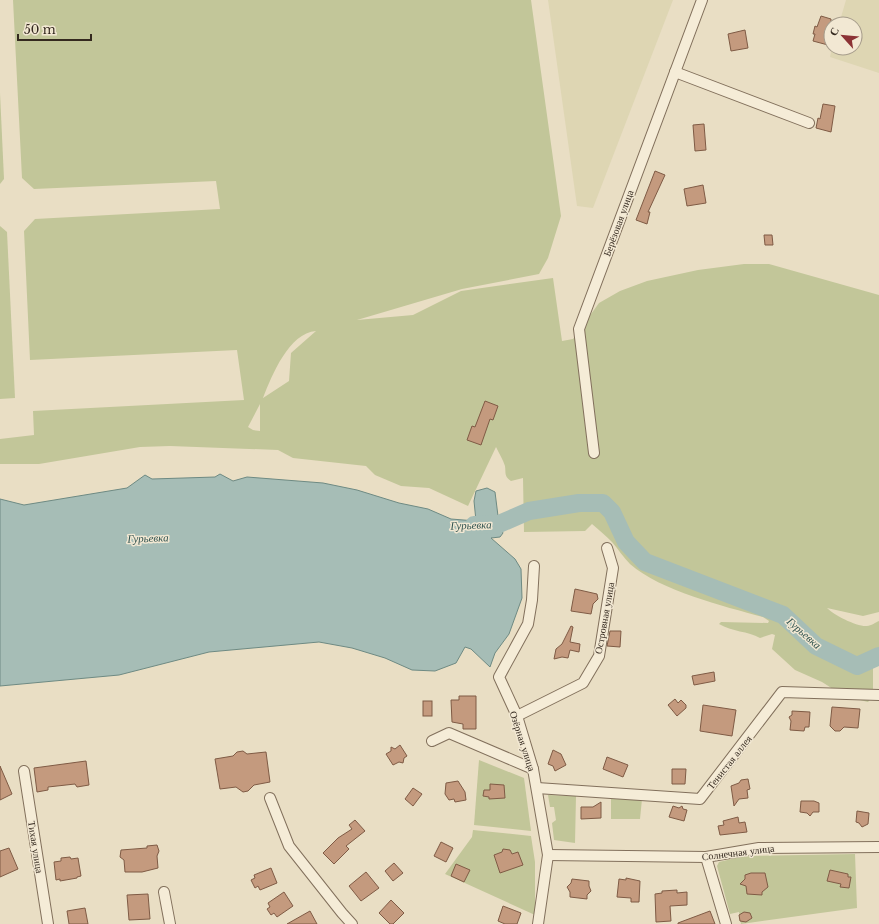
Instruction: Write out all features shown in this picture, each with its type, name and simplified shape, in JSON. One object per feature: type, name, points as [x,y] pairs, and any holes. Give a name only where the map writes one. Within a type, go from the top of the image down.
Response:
[{"type":"street","name":"Берёзовая улица","points":[[594,453],[579,329],[702,0]]},
{"type":"street","points":[[675,72],[809,123]]},
{"type":"street","name":"Островная улица","points":[[517,716],[583,683],[599,656],[613,568],[607,548]]},
{"type":"street","name":"Озёрная улица","points":[[534,566],[532,600],[528,624],[499,677],[517,716],[533,769],[548,855],[538,924]]},
{"type":"street","name":"Тенистая аллея","points":[[537,788],[700,799],[782,692],[879,695]]},
{"type":"street","points":[[432,741],[449,733],[533,769]]},
{"type":"street","name":"Тихая улица","points":[[24,771],[48,924]]},
{"type":"street","points":[[270,798],[289,846],[342,914],[352,924]]},
{"type":"street","name":"Солнечная улица","points":[[548,855],[706,858],[760,848],[879,847]]},
{"type":"street","points":[[706,858],[726,924]]},
{"type":"street","points":[[164,892],[170,924]]},
{"type":"shaded area","points":[[548,0],[673,0],[593,208],[577,206]]},
{"type":"shaded area","points":[[846,0],[879,0],[879,73],[830,57],[863,56],[863,16],[841,16]]},
{"type":"green space","points":[[13,0],[531,0],[561,216],[548,258],[539,274],[462,289],[357,320],[413,315],[461,291],[553,278],[562,341],[573,339],[599,303],[620,291],[647,281],[698,270],[744,264],[769,264],[879,295],[879,612],[863,616],[827,608],[840,617],[858,625],[869,626],[879,621],[879,664],[873,666],[873,696],[868,702],[844,696],[822,682],[795,670],[772,649],[775,635],[772,634],[760,638],[729,629],[719,624],[721,622],[768,623],[769,621],[763,617],[675,590],[643,574],[630,564],[612,542],[592,524],[585,531],[524,532],[523,478],[511,481],[507,478],[505,466],[496,447],[468,506],[429,488],[401,486],[375,475],[366,466],[293,458],[278,450],[170,446],[140,447],[39,464],[0,464],[0,439],[34,435],[33,411],[244,400],[237,350],[30,360],[24,231],[35,219],[220,209],[216,181],[34,189],[22,178]],"holes":[[[316,331],[291,353],[289,381],[263,398],[271,378],[290,347],[306,334]],[[260,404],[260,431],[253,430],[248,427]]]},
{"type":"green space","points":[[0,93],[4,179],[0,184]]},
{"type":"green space","points":[[0,226],[7,232],[15,398],[0,399]]},
{"type":"green space","points":[[479,760],[524,778],[531,831],[474,825]]},
{"type":"green space","points":[[548,795],[576,796],[575,843],[554,840],[552,823],[556,820],[554,807],[550,807]]},
{"type":"green space","points":[[611,798],[642,799],[640,819],[611,819]]},
{"type":"green space","points":[[473,830],[531,836],[535,862],[535,915],[445,874],[472,837]]},
{"type":"green space","points":[[855,854],[857,908],[741,924],[739,912],[730,914],[717,866],[719,862],[744,856]]},
{"type":"water","points":[[220,474],[233,481],[247,477],[323,483],[357,490],[399,503],[428,509],[451,519],[476,521],[474,501],[476,491],[487,488],[495,492],[499,524],[503,533],[500,537],[491,538],[515,559],[521,569],[522,598],[509,634],[495,653],[490,667],[471,649],[465,647],[456,663],[435,671],[412,670],[385,658],[352,648],[319,642],[209,652],[119,675],[0,686],[0,499],[24,505],[127,488],[145,475],[152,479],[215,477]]},
{"type":"building","points":[[821,16],[823,17],[823,44],[813,41],[815,26],[817,27]]},
{"type":"building","points":[[745,30],[748,48],[731,51],[728,34]]},
{"type":"building","points":[[823,104],[835,106],[831,132],[816,128],[818,118],[820,119]]},
{"type":"building","points":[[704,124],[706,150],[695,151],[693,125]]},
{"type":"building","points":[[655,171],[665,175],[648,212],[650,212],[647,224],[636,220]]},
{"type":"building","points":[[703,185],[706,203],[687,206],[684,189]]},
{"type":"building","points":[[764,235],[772,235],[773,245],[765,245]]},
{"type":"building","points":[[485,401],[498,406],[493,420],[490,419],[481,445],[467,440],[472,426],[475,427]]},
{"type":"building","points":[[575,589],[597,594],[598,599],[593,604],[591,614],[571,611]]},
{"type":"building","points":[[571,626],[573,627],[570,642],[580,644],[579,652],[570,650],[568,658],[562,657],[554,659],[556,649],[562,644]]},
{"type":"building","points":[[610,631],[621,631],[620,647],[607,646]]},
{"type":"building","points":[[714,672],[715,681],[694,685],[692,676]]},
{"type":"building","points":[[459,696],[476,696],[476,729],[463,729],[463,724],[452,722],[451,700],[459,700]]},
{"type":"building","points":[[675,699],[678,703],[681,700],[686,705],[686,708],[677,716],[668,705]]},
{"type":"building","points":[[423,701],[432,701],[432,716],[423,716]]},
{"type":"building","points":[[703,705],[736,710],[732,736],[700,731]]},
{"type":"building","points":[[832,707],[860,709],[858,728],[844,727],[840,731],[835,731],[830,726]]},
{"type":"building","points":[[792,711],[810,712],[809,727],[805,727],[804,731],[790,730],[791,721],[789,717],[792,715]]},
{"type":"building","points":[[400,745],[407,756],[404,758],[403,763],[399,762],[393,765],[386,754],[391,751],[391,747],[395,749]]},
{"type":"building","points":[[553,750],[561,754],[566,765],[555,771],[553,766],[548,764]]},
{"type":"building","points":[[243,751],[247,754],[266,752],[270,782],[254,785],[248,791],[243,792],[236,787],[220,789],[215,759],[233,756],[237,752]]},
{"type":"building","points":[[607,757],[628,765],[623,777],[603,769]]},
{"type":"building","points":[[86,761],[89,785],[77,787],[75,784],[48,787],[48,790],[37,792],[34,768]]},
{"type":"building","points":[[0,766],[12,794],[0,800]]},
{"type":"building","points":[[672,769],[686,769],[685,784],[672,784]]},
{"type":"building","points":[[748,779],[750,789],[747,790],[748,798],[739,799],[734,806],[731,786],[739,783],[741,780]]},
{"type":"building","points":[[458,781],[465,792],[466,800],[455,802],[454,799],[449,800],[445,794],[446,783]]},
{"type":"building","points":[[490,784],[504,785],[505,798],[489,799],[489,797],[483,796],[484,790],[490,790]]},
{"type":"building","points":[[413,788],[422,794],[413,806],[405,799]]},
{"type":"building","points":[[801,801],[814,801],[819,803],[819,812],[813,812],[810,816],[807,813],[800,812]]},
{"type":"building","points":[[601,802],[601,818],[581,819],[581,807],[593,807]]},
{"type":"building","points":[[673,806],[679,808],[682,806],[683,809],[687,810],[684,821],[669,817]]},
{"type":"building","points":[[857,811],[869,813],[868,824],[862,827],[856,822]]},
{"type":"building","points":[[738,817],[739,823],[745,822],[747,832],[720,835],[718,826],[724,825],[723,821]]},
{"type":"building","points":[[355,820],[365,831],[346,846],[349,849],[334,864],[323,853],[338,838],[352,829],[349,825]]},
{"type":"building","points":[[441,842],[453,848],[446,862],[434,856]]},
{"type":"building","points":[[157,845],[159,851],[157,856],[158,868],[142,872],[125,872],[124,860],[120,857],[121,850],[147,848],[147,846]]},
{"type":"building","points":[[9,848],[18,869],[0,877],[0,851]]},
{"type":"building","points":[[503,849],[510,850],[512,854],[518,852],[523,865],[500,873],[494,855],[502,852]]},
{"type":"building","points":[[70,857],[71,859],[78,858],[81,876],[60,881],[60,879],[56,880],[54,862],[61,861],[61,858]]},
{"type":"building","points":[[394,863],[403,873],[393,881],[385,871]]},
{"type":"building","points":[[456,864],[470,870],[464,882],[451,876]]},
{"type":"building","points":[[271,868],[277,883],[260,890],[258,886],[255,888],[251,880],[255,878],[254,875]]},
{"type":"building","points":[[830,870],[848,874],[848,877],[851,877],[849,888],[840,887],[841,884],[827,881]]},
{"type":"building","points":[[366,872],[379,888],[361,901],[349,886]]},
{"type":"building","points":[[751,873],[765,873],[768,887],[762,892],[762,895],[747,894],[746,886],[740,884],[745,879],[745,875]]},
{"type":"building","points":[[626,878],[640,881],[639,902],[631,902],[631,898],[617,897],[619,879],[626,880]]},
{"type":"building","points":[[572,879],[589,881],[591,891],[587,895],[587,899],[570,897],[570,892],[567,887],[571,883]]},
{"type":"building","points":[[677,890],[677,893],[687,892],[687,905],[670,906],[671,921],[656,922],[655,894],[662,893],[662,891]]},
{"type":"building","points":[[284,892],[293,906],[277,917],[274,913],[271,915],[267,909],[270,907],[268,903]]},
{"type":"building","points":[[148,894],[150,919],[129,920],[127,895]]},
{"type":"building","points":[[391,900],[404,913],[393,924],[390,924],[379,913]]},
{"type":"building","points":[[503,906],[521,913],[517,924],[505,924],[498,921]]},
{"type":"building","points":[[85,908],[88,924],[69,924],[67,911]]},
{"type":"building","points":[[310,911],[317,924],[287,924]]},
{"type":"building","points":[[710,911],[715,924],[678,924],[678,923]]},
{"type":"building","points":[[744,912],[750,913],[752,918],[746,922],[740,921],[739,915]]},
{"type":"waterway","name":"Гурьевка","points":[[474,525],[499,524],[529,511],[579,503],[603,503],[612,512],[626,542],[645,562],[783,615],[816,646],[857,666],[879,656]]}]
